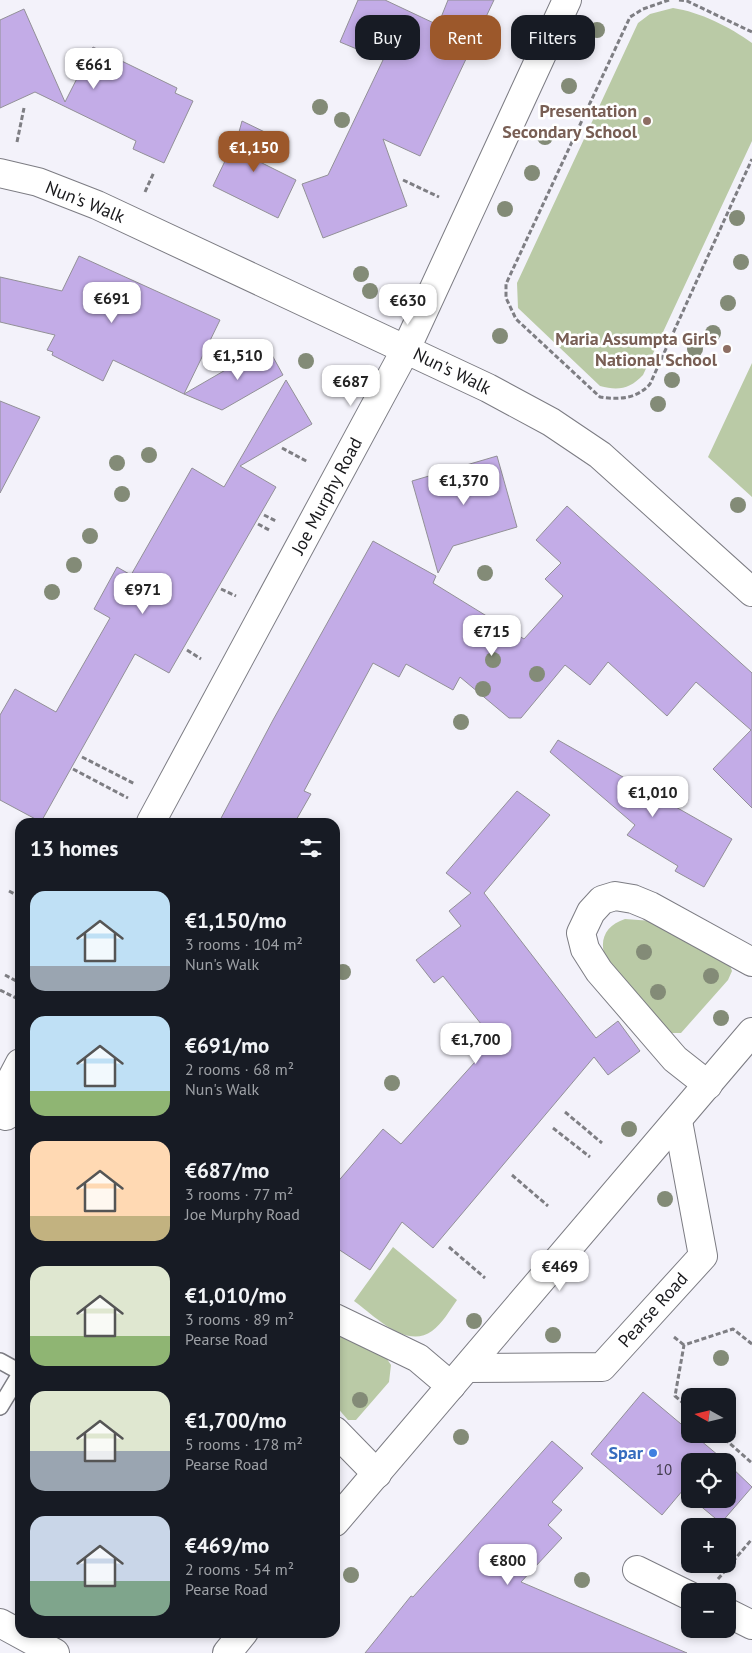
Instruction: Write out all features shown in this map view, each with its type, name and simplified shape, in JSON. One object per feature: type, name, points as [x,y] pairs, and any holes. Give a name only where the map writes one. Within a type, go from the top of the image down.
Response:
[{"type":"street","name":"Joe Murphy Road","points":[[143,812],[406,348],[567,0]]},
{"type":"street","name":"Nun's Walk","points":[[0,173],[38,182],[97,205],[406,348],[520,404],[600,455],[750,586]]},
{"type":"street","points":[[708,1085],[674,1058],[599,971],[587,954],[581,932],[585,921],[602,900],[615,896],[633,899],[650,906],[752,962]]},
{"type":"street","points":[[340,1516],[752,1032]]},
{"type":"street","points":[[6,1116],[10,1082],[15,1072]]},
{"type":"street","name":"Pearse Road","points":[[459,1377],[602,1367],[703,1256],[678,1121]]},
{"type":"street","points":[[340,1320],[459,1377]]},
{"type":"street","points":[[340,1437],[377,1474]]},
{"type":"street","points":[[637,1570],[681,1592]]},
{"type":"street","points":[[736,1617],[752,1625]]},
{"type":"street","points":[[0,1623],[15,1631]]},
{"type":"street","points":[[27,1638],[54,1653]]},
{"type":"street","points":[[227,1653],[239,1638]]},
{"type":"lane","points":[[0,1361],[15,1370]]},
{"type":"lane","points":[[0,1407],[15,1382]]},
{"type":"path","points":[[669,0],[643,9],[630,17],[506,284],[506,298],[516,319],[600,397],[626,398],[644,391],[650,384],[752,159]]},
{"type":"path","points":[[679,0],[687,1],[752,32]]},
{"type":"path","points":[[16,145],[24,108]]},
{"type":"path","points":[[144,196],[154,172]]},
{"type":"path","points":[[403,180],[449,201]]},
{"type":"path","points":[[282,448],[311,464]]},
{"type":"path","points":[[82,757],[143,788]]},
{"type":"path","points":[[73,769],[143,812]]},
{"type":"path","points":[[9,890],[15,893]]},
{"type":"path","points":[[5,975],[15,980]]},
{"type":"path","points":[[0,990],[15,998]]},
{"type":"path","points":[[565,1112],[602,1143]]},
{"type":"path","points":[[553,1128],[590,1158]]},
{"type":"path","points":[[512,1175],[548,1206]]},
{"type":"path","points":[[450,1247],[485,1278]]},
{"type":"path","points":[[681,1401],[675,1396],[684,1345],[733,1329],[752,1344]]},
{"type":"path","points":[[729,1443],[752,1463]]},
{"type":"path","points":[[715,1583],[752,1540]]},
{"type":"green space","name":"Presentation Secondary School","points":[[673,8],[694,13],[714,21],[752,43],[752,141],[643,375],[623,388],[606,388],[600,386],[518,308],[517,283],[638,23],[650,14]]},
{"type":"green space","points":[[752,363],[752,497],[708,457]]},
{"type":"green space","points":[[625,919],[652,921],[729,963],[732,971],[728,980],[681,1033],[669,1033],[606,959],[603,946],[605,934],[613,925]]},
{"type":"green space","points":[[393,1247],[457,1300],[439,1325],[422,1336],[401,1334],[381,1322],[354,1301]]},
{"type":"green space","points":[[340,1335],[387,1359],[391,1365],[389,1382],[356,1420],[348,1420],[340,1411]]},
{"type":"building","points":[[358,0],[385,0],[417,15],[355,15],[355,48],[340,42]]},
{"type":"building","points":[[448,0],[494,0],[487,15],[442,15]]},
{"type":"building","points":[[24,9],[65,102],[93,47],[177,88],[175,93],[193,101],[164,163],[133,149],[136,141],[35,92],[0,108],[0,20]]},
{"type":"building","points":[[420,17],[430,21],[430,60],[466,60],[420,156],[383,139],[407,206],[323,238],[302,184],[328,175],[383,60],[420,60]]},
{"type":"building","points":[[242,121],[273,136],[260,162],[296,180],[278,218],[213,186],[239,132]]},
{"type":"building","points":[[79,256],[220,320],[184,394],[113,360],[103,381],[52,355],[53,352],[47,350],[55,335],[0,322],[0,277],[62,291]]},
{"type":"building","points":[[267,346],[283,375],[222,410],[184,394]]},
{"type":"building","points":[[286,380],[312,424],[240,466],[276,487],[169,673],[135,654],[43,818],[34,818],[0,800],[0,715],[15,689],[56,712],[110,618],[94,609],[117,567],[131,575],[192,468],[224,487]]},
{"type":"building","points":[[0,401],[40,417],[0,493]]},
{"type":"building","points":[[497,456],[517,527],[453,546],[438,573],[412,481]]},
{"type":"building","points":[[567,506],[752,673],[752,808],[713,769],[751,730],[696,682],[667,716],[608,662],[590,685],[565,665],[521,718],[509,718],[460,677],[453,690],[406,664],[399,677],[373,663],[304,791],[311,794],[297,818],[221,818],[273,720],[373,541],[436,576],[433,583],[524,639],[563,596],[545,579],[561,563],[536,540]]},
{"type":"building","points":[[558,740],[732,839],[704,887],[675,871],[678,866],[627,835],[635,825],[550,752]]},
{"type":"building","points":[[517,791],[550,815],[484,893],[596,1038],[618,1021],[640,1051],[608,1075],[594,1057],[433,1248],[402,1222],[370,1270],[340,1250],[340,1179],[383,1129],[401,1144],[475,1062],[493,1039],[443,976],[434,983],[416,960],[461,926],[449,911],[471,893],[446,873]]},
{"type":"building","points":[[643,1392],[681,1424],[681,1443],[704,1443],[715,1453],[681,1453],[681,1492],[662,1515],[591,1454]]},
{"type":"building","points":[[552,1441],[583,1468],[552,1502],[562,1510],[548,1525],[562,1538],[521,1582],[687,1653],[365,1653],[411,1596],[413,1597]]},
{"type":"building","points":[[736,1472],[752,1487],[736,1506]]},
{"type":"building","points":[[703,1508],[734,1508],[725,1518],[715,1518]]},
{"type":"place","name":"Presentation Secondary School","points":[[647,121]]},
{"type":"place","name":"Maria Assumpta Girls National School","points":[[727,349]]},
{"type":"place","name":"Spar","points":[[653,1453]]}]
